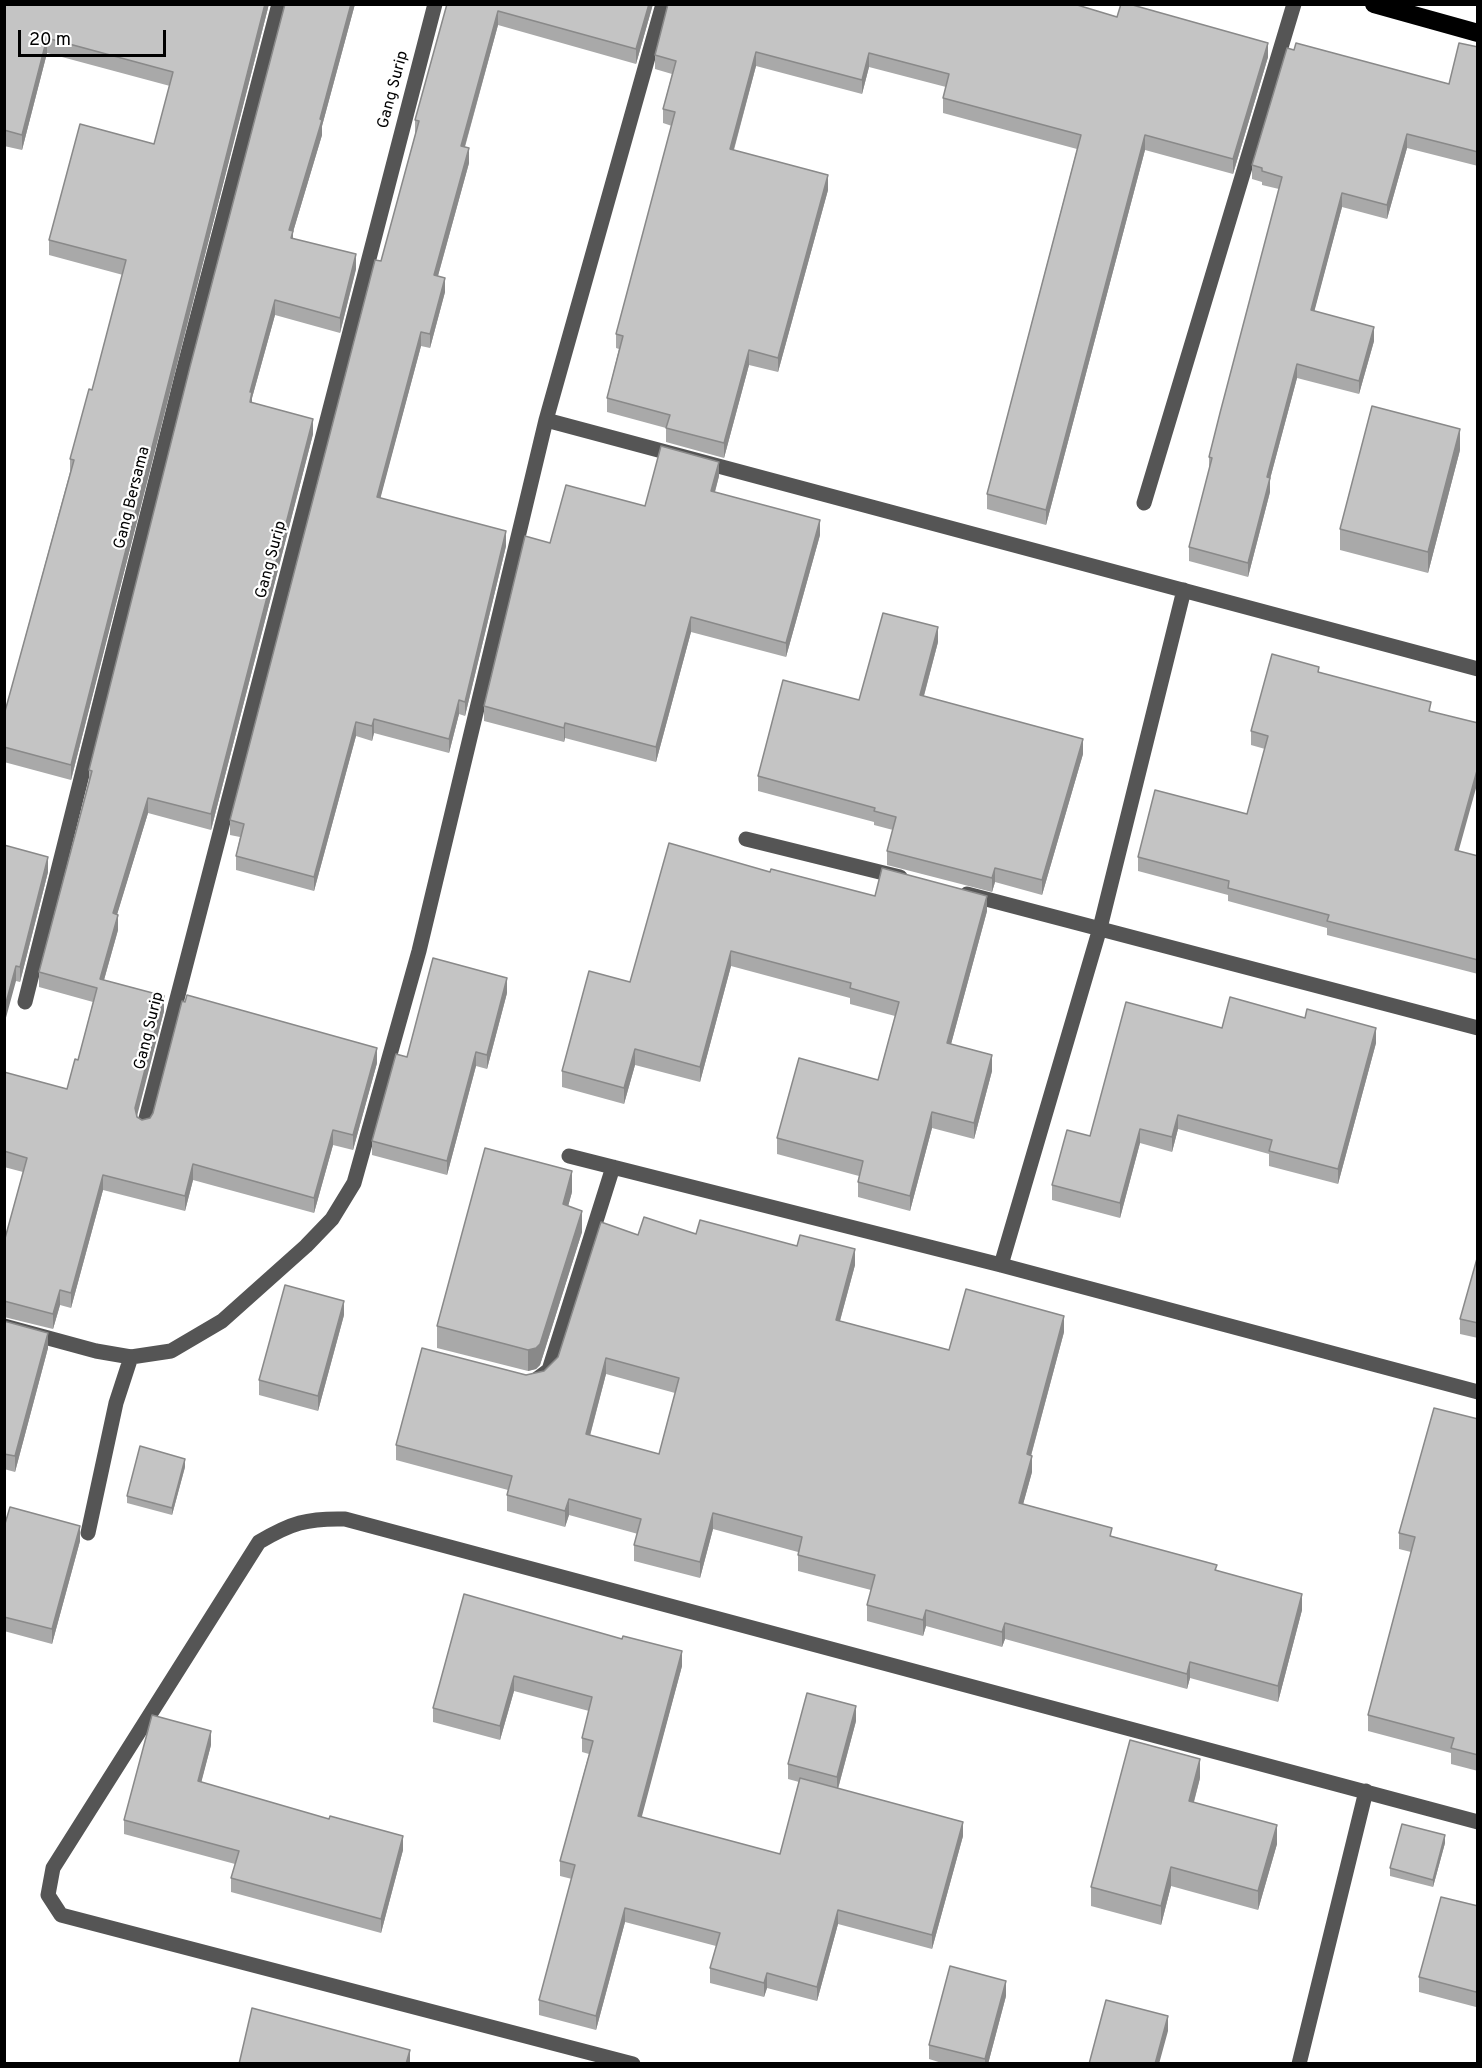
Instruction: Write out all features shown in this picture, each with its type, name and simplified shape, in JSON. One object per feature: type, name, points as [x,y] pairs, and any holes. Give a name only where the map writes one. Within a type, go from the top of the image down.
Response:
[{"type":"highway","points":[[1374,4],[1478,33]]},
{"type":"street","name":"Gang Bersama","points":[[25,1002],[181,380],[279,4]]},
{"type":"street","name":"Gang Surip","points":[[144,1126],[435,4]]},
{"type":"street","points":[[4,1326],[96,1351],[131,1357],[171,1351],[222,1322],[332,1219],[354,1184],[419,951],[546,420],[663,4]]},
{"type":"street","points":[[1144,503],[1294,4]]},
{"type":"street","points":[[546,420],[1478,669]]},
{"type":"street","points":[[1001,1265],[1100,928],[1184,590]]},
{"type":"street","points":[[746,838],[917,882]]},
{"type":"street","points":[[952,891],[1478,1028]]},
{"type":"street","points":[[569,1156],[1001,1265],[1478,1392]]},
{"type":"street","points":[[517,1378],[528,1381],[541,1378],[549,1370],[613,1167]]},
{"type":"street","points":[[88,1533],[116,1403],[131,1357]]},
{"type":"street","points":[[633,2064],[61,1915],[48,1895],[53,1868],[259,1542],[290,1524],[314,1518],[345,1519],[1478,1822]]},
{"type":"street","points":[[1299,2064],[1366,1791]]},
{"type":"building","points":[[4,4],[265,4],[71,765],[4,747],[4,715],[74,460],[70,459],[89,389],[92,390],[126,260],[49,240],[80,124],[154,144],[173,72],[47,38],[22,135],[4,130]]},
{"type":"building","points":[[285,4],[351,4],[320,119],[322,120],[289,230],[293,231],[291,238],[356,254],[340,318],[275,300],[250,392],[252,392],[250,402],[313,419],[211,814],[148,798],[113,913],[118,915],[100,979],[164,996],[135,1108],[137,1117],[142,1120],[150,1118],[153,1113],[182,1001],[185,1002],[187,995],[377,1048],[353,1135],[333,1130],[314,1198],[193,1164],[185,1196],[103,1175],[71,1293],[60,1290],[53,1314],[4,1301],[4,1242],[27,1158],[4,1151],[4,1072],[67,1089],[75,1059],[78,1060],[97,988],[39,972],[92,771],[89,770],[190,367]]},
{"type":"building","points":[[447,4],[649,4],[636,49],[498,11],[461,146],[469,148],[434,275],[445,278],[430,334],[421,332],[377,497],[506,531],[465,702],[459,700],[449,739],[374,719],[372,726],[356,722],[314,877],[236,856],[244,824],[230,820],[375,260],[381,261],[419,121],[415,120]]},
{"type":"building","points":[[668,4],[1074,4],[1117,17],[1121,4],[1129,4],[1268,43],[1233,159],[1145,135],[1046,510],[987,494],[1081,135],[943,98],[949,74],[869,53],[862,80],[756,52],[730,149],[828,175],[778,358],[749,350],[724,443],[666,428],[670,415],[607,398],[623,336],[616,334],[675,112],[663,109],[676,61],[655,55]]},
{"type":"building","points":[[1296,43],[1449,84],[1459,43],[1478,47],[1478,152],[1407,134],[1387,205],[1342,193],[1311,310],[1374,327],[1359,381],[1297,364],[1267,477],[1270,478],[1248,563],[1189,547],[1212,458],[1209,457],[1220,413],[1282,177],[1262,171],[1262,168],[1252,165],[1287,48],[1294,50]]},
{"type":"building","points":[[1372,406],[1460,429],[1428,552],[1340,529]]},
{"type":"building","points":[[661,446],[719,462],[711,491],[820,520],[786,643],[691,617],[656,747],[565,723],[564,728],[484,706],[525,536],[550,543],[566,485],[645,506]]},
{"type":"building","points":[[883,613],[938,627],[920,695],[1083,739],[1042,880],[995,868],[992,878],[887,851],[896,817],[874,811],[875,808],[758,776],[783,680],[859,700]]},
{"type":"building","points":[[1272,654],[1319,667],[1318,672],[1431,702],[1429,711],[1478,723],[1478,767],[1455,850],[1478,856],[1478,960],[1327,921],[1329,915],[1228,888],[1229,881],[1138,857],[1155,790],[1247,814],[1268,736],[1251,731]]},
{"type":"building","points":[[669,843],[770,872],[771,869],[875,896],[882,868],[987,896],[947,1043],[992,1055],[974,1123],[932,1112],[910,1196],[858,1182],[863,1161],[777,1138],[799,1058],[878,1080],[899,1002],[850,988],[851,983],[731,951],[700,1067],[635,1049],[624,1088],[562,1071],[589,971],[630,982]]},
{"type":"building","points":[[4,845],[48,857],[20,967],[16,966],[4,1010]]},
{"type":"building","points":[[433,958],[507,978],[487,1055],[476,1052],[447,1161],[372,1141],[396,1054],[407,1057]]},
{"type":"building","points":[[1230,997],[1305,1018],[1307,1009],[1376,1028],[1338,1169],[1269,1151],[1272,1140],[1178,1115],[1172,1137],[1140,1129],[1120,1203],[1052,1185],[1067,1130],[1090,1136],[1126,1002],[1222,1028]]},
{"type":"building","points":[[485,1148],[572,1171],[563,1204],[582,1211],[540,1344],[528,1350],[437,1326]]},
{"type":"building","points":[[644,1217],[696,1234],[700,1220],[797,1246],[800,1235],[855,1249],[836,1320],[949,1350],[966,1289],[1064,1316],[1027,1454],[1032,1456],[1019,1503],[1112,1528],[1110,1536],[1217,1565],[1215,1570],[1302,1594],[1278,1686],[1190,1662],[1187,1674],[1005,1623],[1002,1632],[926,1610],[923,1620],[867,1605],[875,1575],[798,1555],[802,1537],[713,1513],[700,1562],[634,1545],[641,1519],[569,1499],[565,1511],[507,1495],[512,1476],[396,1445],[422,1348],[526,1375],[544,1371],[558,1357],[601,1222],[638,1235]],"holes":[[[606,1358],[679,1378],[659,1454],[586,1434]]]},
{"type":"building","points":[[1478,1255],[1478,1323],[1460,1319]]},
{"type":"building","points":[[285,1285],[344,1301],[318,1396],[259,1380]]},
{"type":"building","points":[[4,1321],[48,1333],[15,1456],[4,1454]]},
{"type":"building","points":[[1434,1408],[1478,1419],[1478,1755],[1451,1748],[1454,1738],[1368,1715],[1415,1537],[1399,1533]]},
{"type":"building","points":[[140,1446],[185,1459],[172,1508],[127,1496]]},
{"type":"building","points":[[10,1507],[80,1526],[52,1629],[4,1617],[4,1527]]},
{"type":"building","points":[[464,1594],[622,1639],[623,1636],[682,1651],[638,1816],[780,1854],[800,1778],[963,1822],[932,1935],[838,1910],[817,1987],[767,1973],[764,1983],[710,1968],[720,1933],[625,1908],[596,2016],[539,2000],[575,1865],[560,1861],[593,1741],[582,1738],[592,1697],[514,1676],[500,1726],[433,1708]]},
{"type":"building","points":[[807,1693],[856,1706],[837,1777],[788,1764]]},
{"type":"building","points":[[152,1715],[211,1731],[198,1781],[329,1819],[330,1816],[403,1836],[381,1919],[231,1878],[239,1851],[124,1820]]},
{"type":"building","points":[[1130,1740],[1200,1759],[1189,1801],[1277,1825],[1258,1891],[1171,1867],[1161,1906],[1091,1887]]},
{"type":"building","points":[[1402,1824],[1445,1835],[1433,1880],[1390,1868]]},
{"type":"building","points":[[1441,1897],[1478,1906],[1478,1988],[1476,1992],[1419,1977]]},
{"type":"building","points":[[950,1966],[1006,1981],[985,2059],[929,2045]]},
{"type":"building","points":[[1106,2000],[1168,2016],[1155,2064],[1089,2064]]},
{"type":"building","points":[[252,2008],[410,2050],[406,2064],[239,2064]]}]
